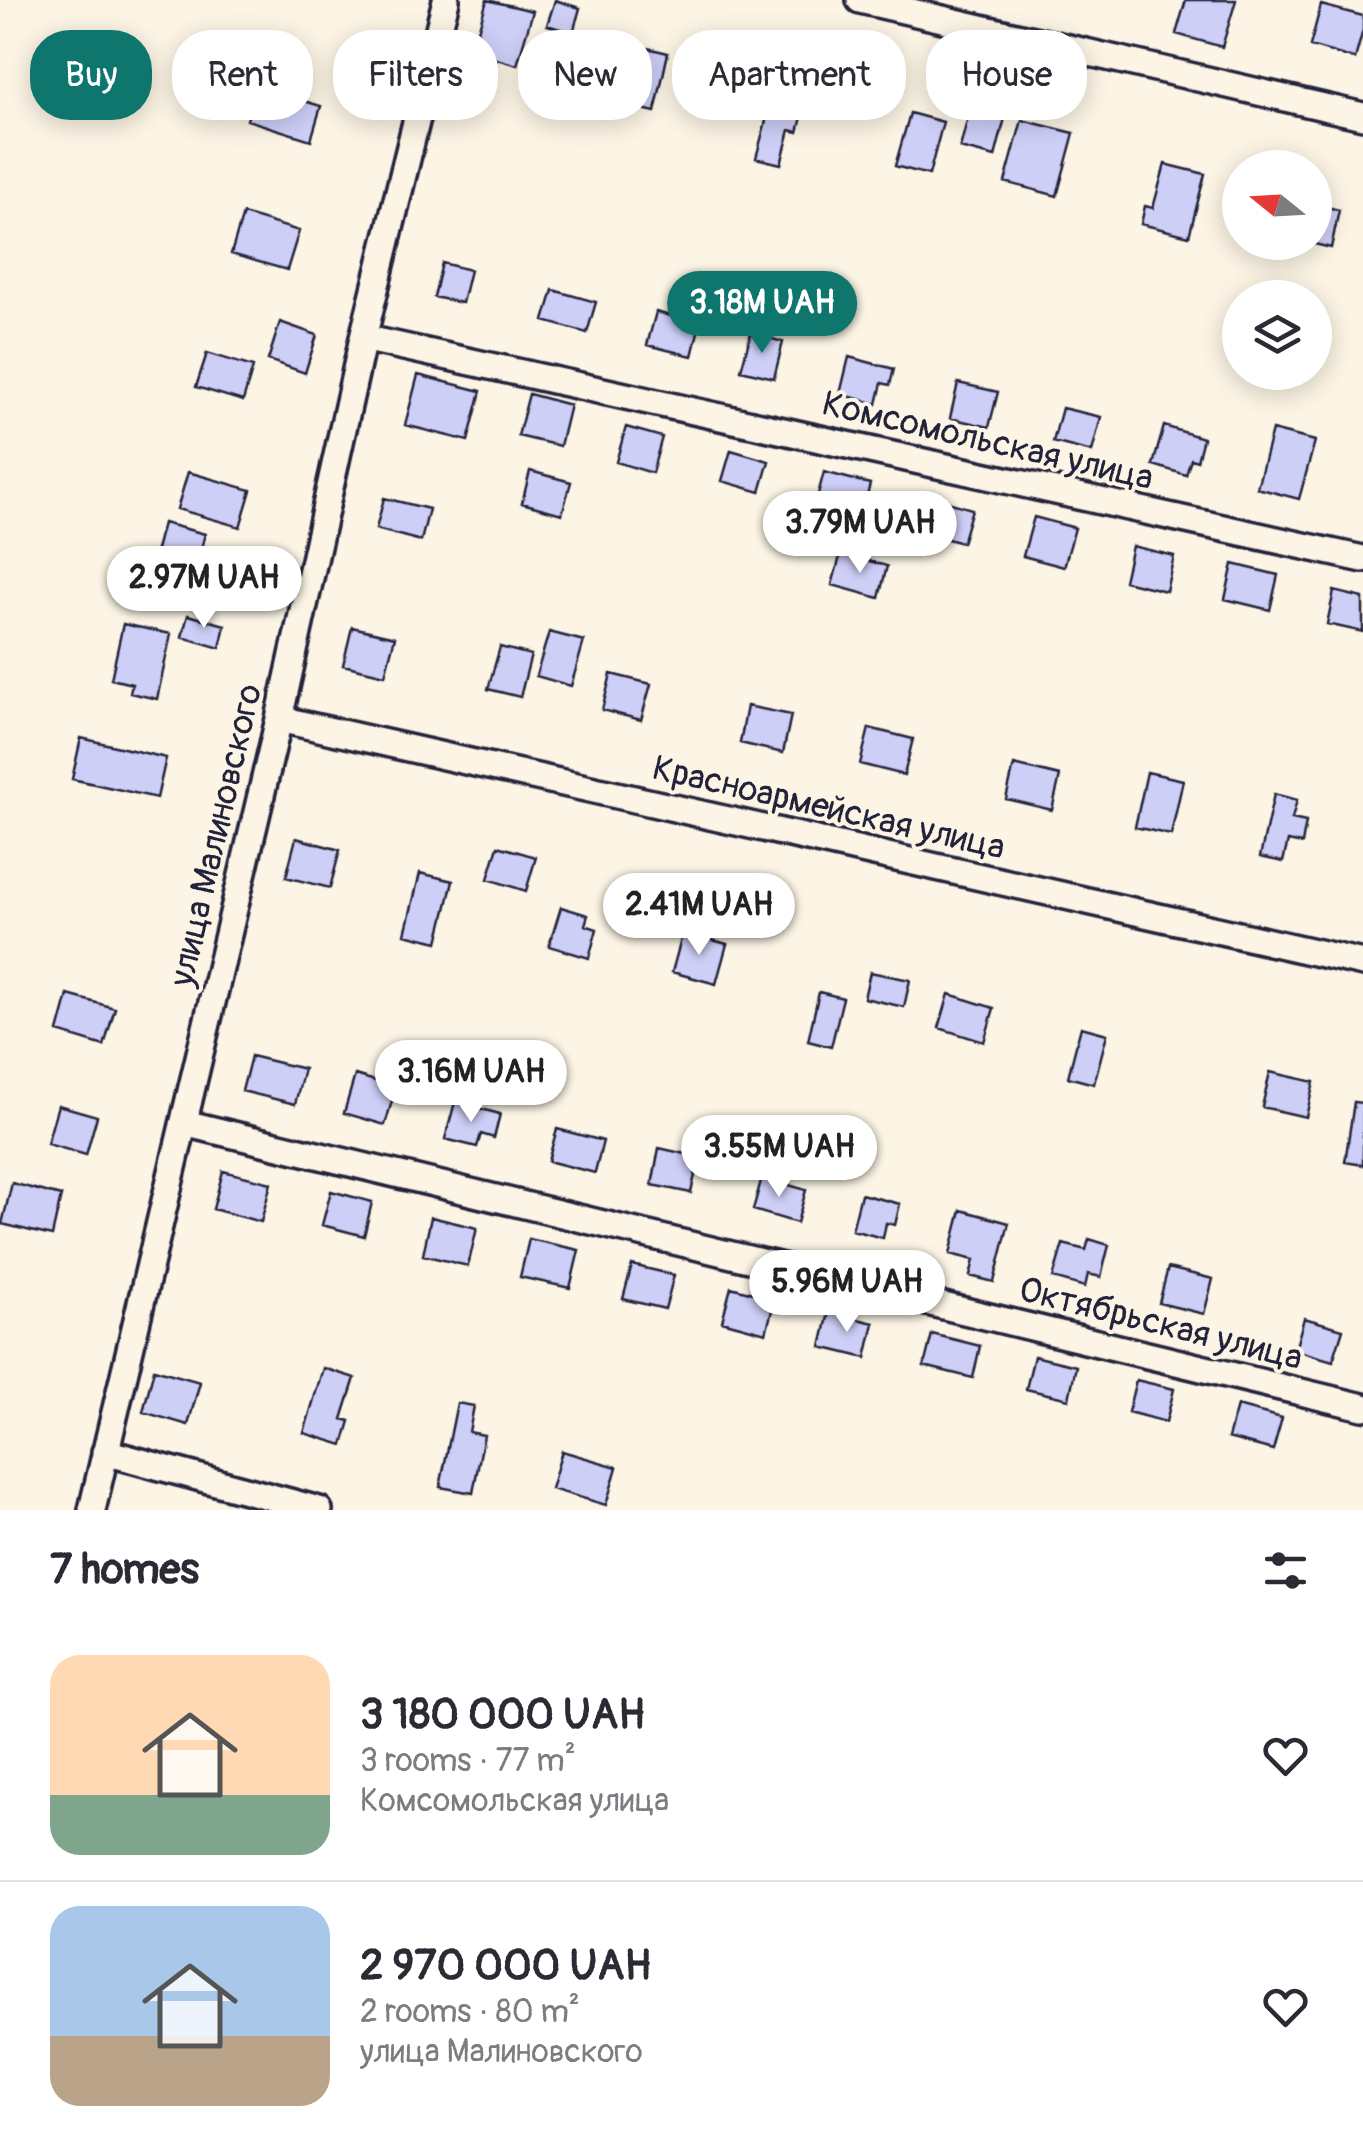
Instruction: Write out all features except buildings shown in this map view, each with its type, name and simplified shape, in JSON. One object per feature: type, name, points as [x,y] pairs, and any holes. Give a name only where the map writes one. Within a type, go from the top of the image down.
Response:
[{"type":"street","name":"улица Малиновского","points":[[92,1510],[446,0]]},
{"type":"street","points":[[860,0],[1363,116]]},
{"type":"street","name":"Комсомольская улица","points":[[364,338],[1363,559]]},
{"type":"street","name":"Красноармейская улица","points":[[279,719],[1363,963]]},
{"type":"street","name":"Октябрьская улица","points":[[184,1122],[1363,1408]]},
{"type":"street","points":[[105,1452],[319,1510]]}]
